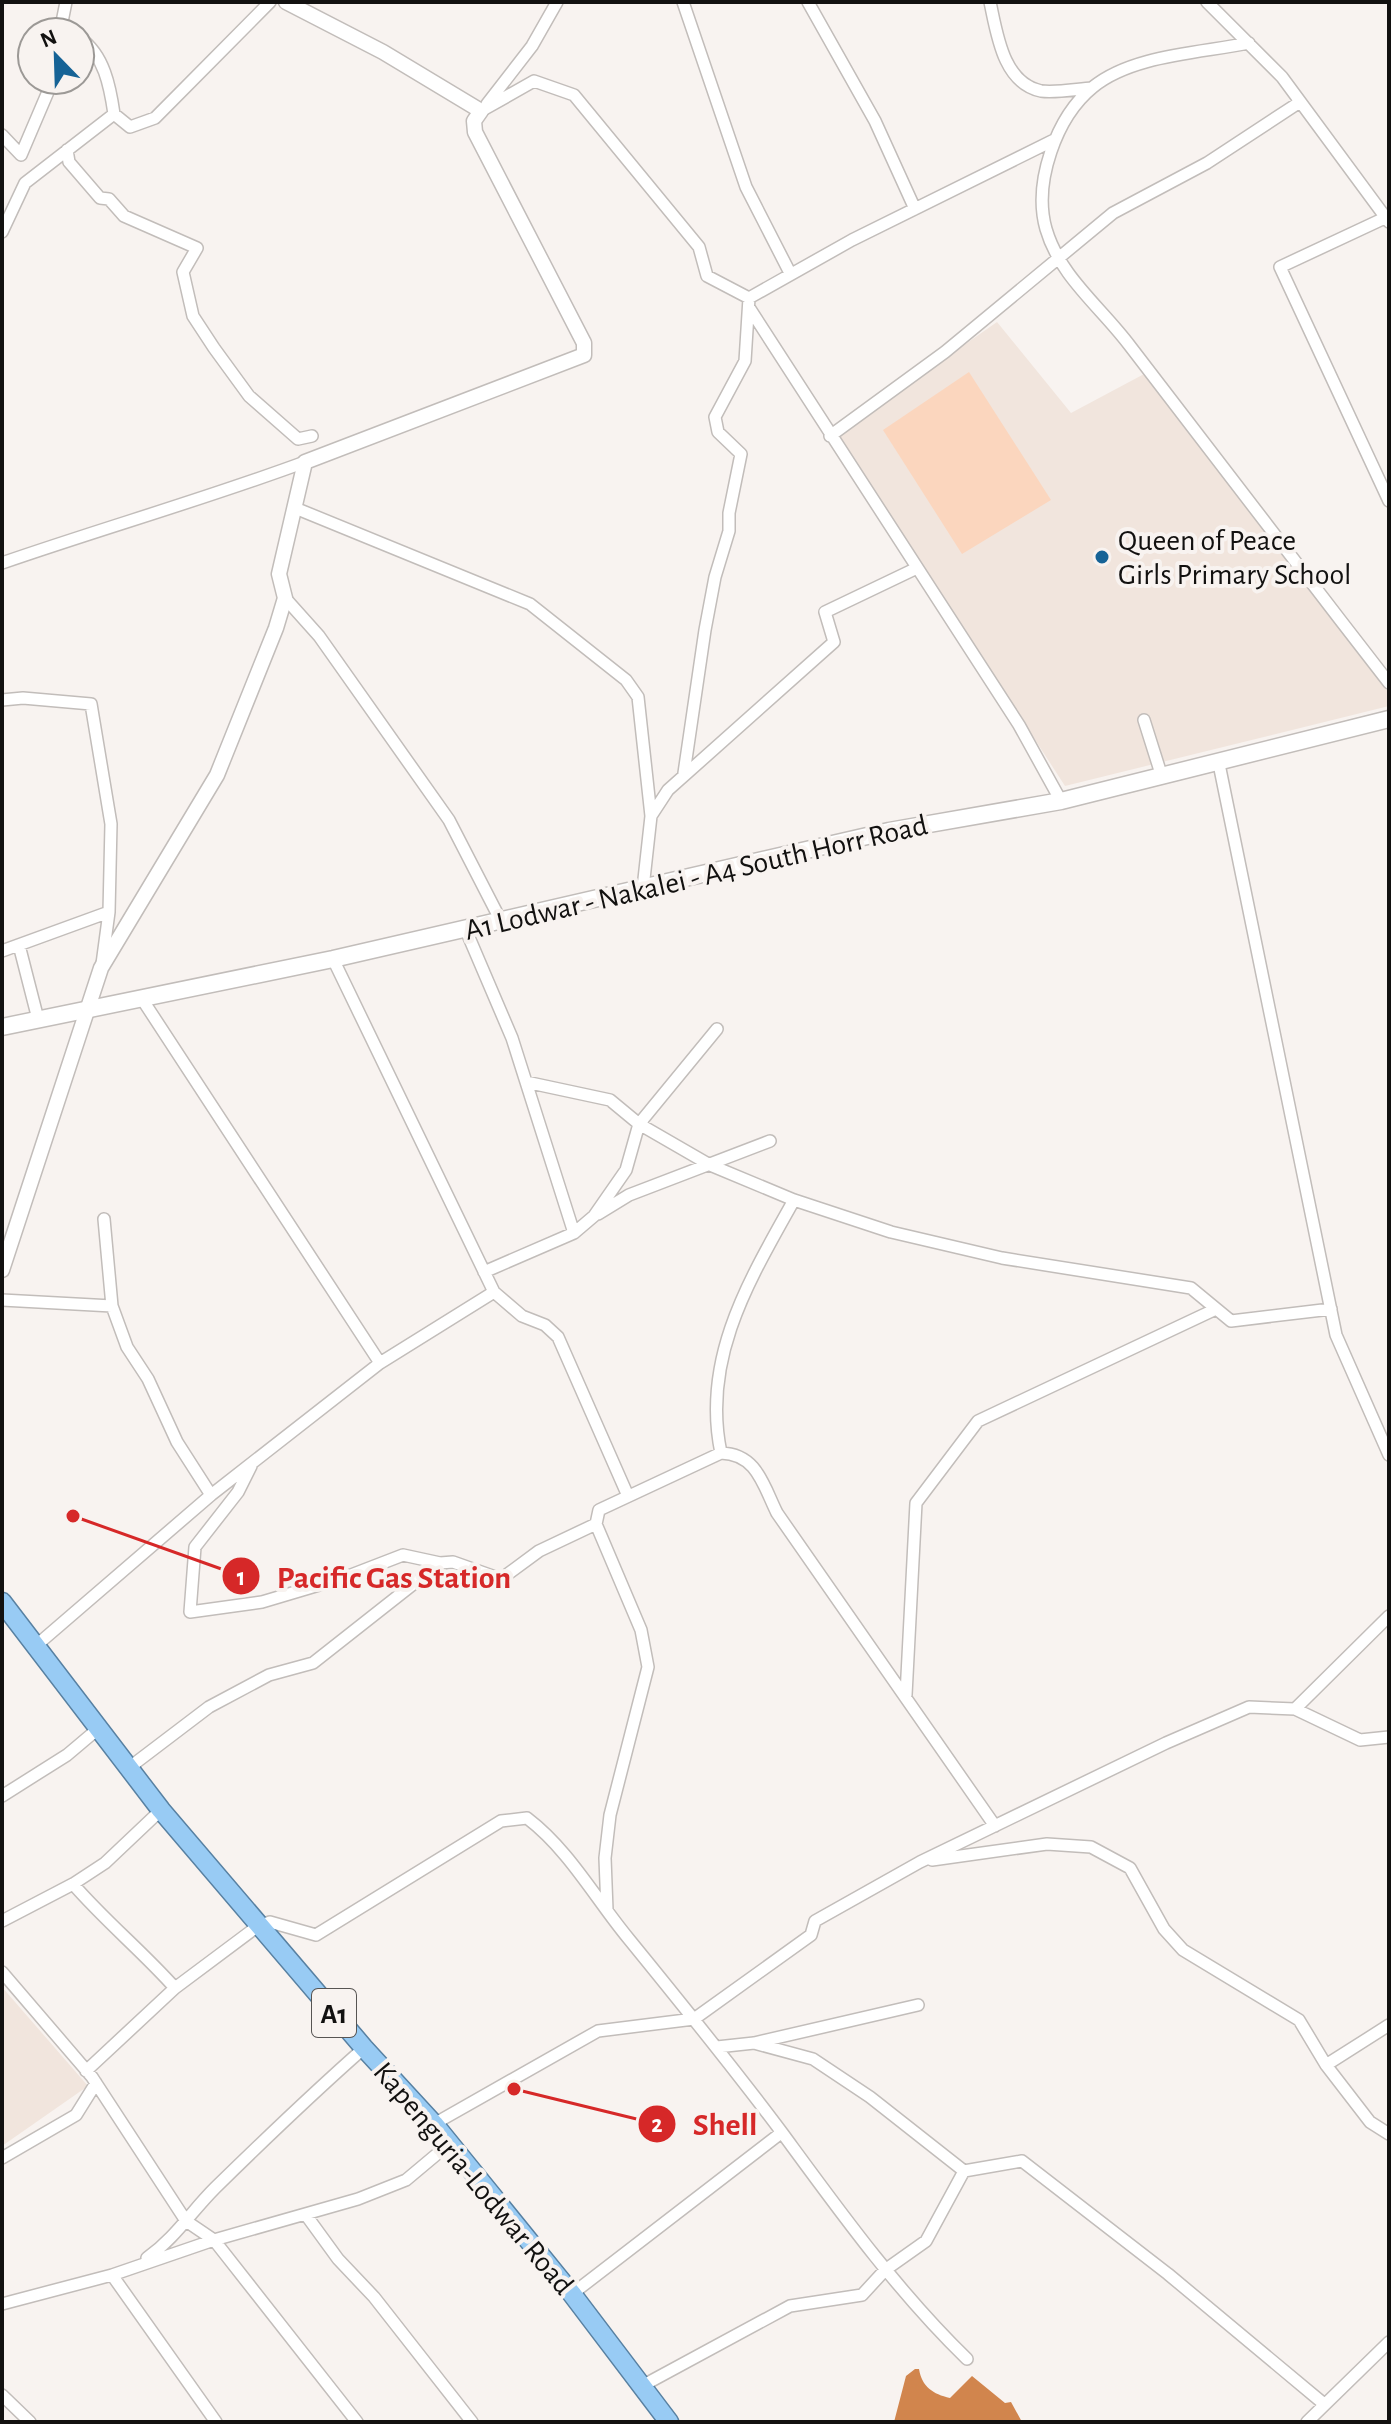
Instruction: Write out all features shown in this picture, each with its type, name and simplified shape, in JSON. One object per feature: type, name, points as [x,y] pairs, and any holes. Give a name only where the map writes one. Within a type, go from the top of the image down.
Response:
[{"type":"highway","name":"Kapenguria-Lodwar Road","points":[[2,1602],[38,1644],[161,1810],[364,2048],[434,2124],[572,2294],[669,2422]]},
{"type":"main road","name":"A1 Lodwar - Nakalei - A4 South Horr Road","points":[[2,1027],[333,959],[889,831],[1061,801],[1219,764],[1389,719]]},
{"type":"street","points":[[96,55],[109,83],[114,114],[130,127],[155,118],[270,2]]},
{"type":"street","points":[[286,2],[383,52],[481,111]]},
{"type":"street","points":[[2,563],[109,526],[208,498],[584,355],[584,343],[475,132],[474,121],[532,46],[557,2]]},
{"type":"street","points":[[683,2],[746,187],[790,273]]},
{"type":"street","points":[[808,2],[875,121],[915,209]]},
{"type":"street","points":[[990,2],[1006,61],[1017,81],[1042,91],[1092,88]]},
{"type":"street","points":[[1207,2],[1249,43],[1300,102],[1388,219],[1280,267],[1389,501]]},
{"type":"street","points":[[1249,43],[1140,63],[1115,72],[1092,88],[1078,102],[1054,140],[1040,203],[1057,261],[1126,340],[1389,683]]},
{"type":"street","points":[[481,111],[534,81],[574,95],[699,247],[707,276],[749,301],[830,436],[1019,725],[1061,801]]},
{"type":"street","points":[[2,135],[21,155],[46,96]]},
{"type":"street","points":[[830,436],[945,352],[1113,213],[1207,163],[1300,102]]},
{"type":"street","points":[[2,232],[25,183],[114,114]]},
{"type":"street","points":[[749,301],[790,273],[1054,140]]},
{"type":"street","points":[[67,150],[69,162],[100,198],[109,199],[124,216],[197,248],[183,272],[193,316],[249,396],[298,439],[312,436]]},
{"type":"street","points":[[684,773],[705,630],[715,577],[729,531],[729,513],[741,454],[718,432],[715,417],[745,361],[749,301]]},
{"type":"street","points":[[305,462],[279,574],[285,598],[319,636],[449,820],[501,921]]},
{"type":"street","points":[[295,508],[530,604],[626,680],[638,697],[651,816],[643,888]]},
{"type":"street","points":[[651,816],[684,773],[834,642],[825,612],[917,568]]},
{"type":"street","points":[[101,968],[217,775],[285,598]]},
{"type":"street","points":[[2,700],[23,698],[91,704],[111,824],[109,912],[101,968],[2,1270]]},
{"type":"street","points":[[1144,720],[1162,777]]},
{"type":"street","points":[[1219,764],[1336,1335],[1389,1455]]},
{"type":"street","points":[[2,951],[109,912]]},
{"type":"street","points":[[465,928],[512,1038],[574,1233]]},
{"type":"street","points":[[19,945],[38,1019]]},
{"type":"street","points":[[333,959],[494,1292],[522,1316],[545,1325],[558,1337],[628,1496]]},
{"type":"street","points":[[142,999],[380,1363]]},
{"type":"street","points":[[594,1216],[626,1170],[639,1124],[717,1029]]},
{"type":"street","points":[[526,1082],[610,1100],[639,1124],[710,1165],[794,1200],[891,1232],[1002,1258],[1191,1288],[1231,1321],[1331,1309]]},
{"type":"street","points":[[484,1272],[574,1233],[594,1216],[629,1195],[770,1141]]},
{"type":"street","points":[[721,1453],[714,1422],[723,1354],[739,1299],[794,1200]]},
{"type":"street","points":[[104,1219],[112,1306],[127,1347],[148,1379],[177,1442],[211,1495]]},
{"type":"street","points":[[38,1644],[211,1495],[380,1363],[494,1292]]},
{"type":"street","points":[[2,1300],[112,1306]]},
{"type":"street","points":[[906,1696],[916,1503],[978,1421],[1216,1309]]},
{"type":"street","points":[[607,1910],[605,1858],[610,1815],[648,1667],[641,1630],[596,1524],[599,1510],[721,1453],[739,1454],[753,1467],[777,1513],[995,1826]]},
{"type":"street","points":[[254,1461],[238,1492],[195,1547],[190,1612],[262,1602],[346,1577],[403,1555],[440,1563],[453,1562],[501,1579],[539,1551],[596,1524]]},
{"type":"street","points":[[130,1767],[209,1707],[269,1675],[313,1663],[440,1563]]},
{"type":"street","points":[[1295,1709],[1389,1616]]},
{"type":"street","points":[[434,2124],[598,2031],[694,2019],[811,1935],[815,1921],[920,1862],[1249,1707],[1295,1709],[1360,1740],[1389,1737]]},
{"type":"street","points":[[2,1796],[67,1755],[99,1728]]},
{"type":"street","points":[[2,1921],[73,1884],[105,1863],[161,1810]]},
{"type":"street","points":[[86,2071],[175,1988],[258,1926],[270,1922],[316,1935],[501,1821],[527,1818],[548,1834],[717,2047],[885,2270],[928,2321],[967,2359]]},
{"type":"street","points":[[920,1862],[1047,1844],[1091,1847],[1130,1868],[1164,1929],[1183,1950],[1299,2020],[1326,2065],[1370,2122],[1389,2134]]},
{"type":"street","points":[[73,1884],[106,1922],[148,1958],[175,1988]]},
{"type":"street","points":[[2,1972],[96,2083],[186,2221],[214,2240],[357,2422]]},
{"type":"street","points":[[717,2047],[754,2043],[918,2005]]},
{"type":"street","points":[[1326,2065],[1389,2025]]},
{"type":"street","points":[[754,2043],[813,2059],[870,2097],[964,2171],[1022,2161],[1168,2274],[1324,2404]]},
{"type":"street","points":[[140,2263],[170,2241],[259,2144],[364,2048]]},
{"type":"street","points":[[2,2158],[76,2115],[96,2083]]},
{"type":"street","points":[[572,2294],[781,2133]]},
{"type":"street","points":[[2,2304],[112,2275],[140,2263],[306,2215],[406,2180],[449,2144]]},
{"type":"street","points":[[642,2386],[790,2306],[862,2295],[885,2270],[926,2241],[964,2171]]},
{"type":"street","points":[[306,2215],[338,2259],[374,2297],[472,2422]]},
{"type":"street","points":[[112,2275],[216,2422]]},
{"type":"street","points":[[1307,2422],[1389,2342]]},
{"type":"street","points":[[2,2395],[30,2422]]},
{"type":"shaded area","name":"Queen of Peace Girls Primary School","points":[[997,322],[1071,413],[1146,373],[1380,680],[1389,693],[1389,706],[1065,786],[837,434]]},
{"type":"shaded area","points":[[969,372],[1051,500],[962,554],[883,430]]},
{"type":"shaded area","points":[[2,1987],[88,2086],[2,2146]]},
{"type":"shaded area","points":[[919,2369],[929,2389],[950,2398],[972,2376],[1005,2403],[1011,2402],[1022,2422],[894,2422],[906,2376]]},
{"type":"place","name":"Queen of Peace Girls Primary School","points":[[1102,557]]},
{"type":"place","name":"Pacific Gas Station","points":[[73,1516]]},
{"type":"place","name":"Shell","points":[[514,2089]]}]
